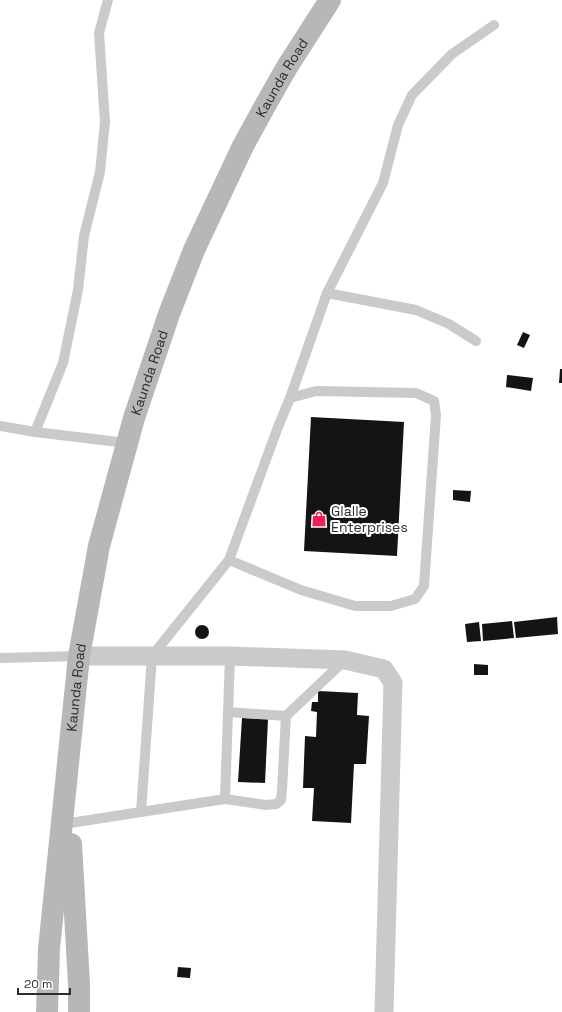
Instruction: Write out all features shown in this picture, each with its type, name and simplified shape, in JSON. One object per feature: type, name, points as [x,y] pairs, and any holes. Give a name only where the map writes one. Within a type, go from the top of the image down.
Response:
[{"type":"main road","name":"Kaunda Road","points":[[47,1012],[49,949],[78,656],[99,546],[127,443],[168,314],[194,250],[251,132],[287,67],[330,0]]},
{"type":"main road","name":"Kaunda Road","points":[[67,779],[79,984],[79,1012]]},
{"type":"street","points":[[78,656],[230,656],[345,660],[384,669],[393,683],[384,1012]]},
{"type":"lane","points":[[35,432],[63,363],[78,290],[84,236],[100,172],[105,122],[99,33],[108,0]]},
{"type":"lane","points":[[141,812],[152,656],[229,560],[290,398],[327,293],[383,183],[398,125],[412,95],[452,54],[494,25]]},
{"type":"lane","points":[[327,293],[416,310],[449,324],[476,342]]},
{"type":"lane","points":[[229,560],[301,590],[355,606],[391,606],[415,599],[424,586],[436,415],[434,402],[416,393],[316,391],[290,398]]},
{"type":"lane","points":[[0,426],[35,432],[127,443]]},
{"type":"lane","points":[[0,658],[78,656]]},
{"type":"lane","points":[[225,799],[230,656]]},
{"type":"lane","points":[[70,823],[225,799],[266,805],[276,804],[281,800],[286,716],[345,660]]},
{"type":"lane","points":[[228,712],[286,716]]},
{"type":"building","points":[[523,332],[530,335],[524,348],[517,345]]},
{"type":"building","points":[[560,369],[562,369],[562,383],[559,383]]},
{"type":"building","points":[[507,375],[533,378],[531,391],[506,387]]},
{"type":"building","points":[[311,417],[404,422],[397,556],[304,551]]},
{"type":"building","points":[[453,490],[471,491],[470,502],[453,500]]},
{"type":"building","points":[[557,617],[558,634],[516,638],[514,622]]},
{"type":"building","points":[[512,621],[514,638],[483,641],[482,624]]},
{"type":"building","points":[[479,622],[481,641],[467,642],[465,624]]},
{"type":"building","points":[[202,625],[207,627],[209,632],[207,637],[202,639],[197,637],[195,632],[197,627]]},
{"type":"building","points":[[474,664],[488,665],[488,675],[474,675]]},
{"type":"building","points":[[318,691],[358,693],[357,715],[369,716],[366,764],[354,764],[351,823],[312,821],[314,788],[303,788],[305,736],[316,737],[317,712],[311,711],[312,702],[318,702]]},
{"type":"building","points":[[242,718],[268,719],[265,783],[238,782]]},
{"type":"building","points":[[178,967],[191,968],[190,978],[177,977]]},
{"type":"place","name":"Glalle Enterprises","points":[[319,519]]}]
